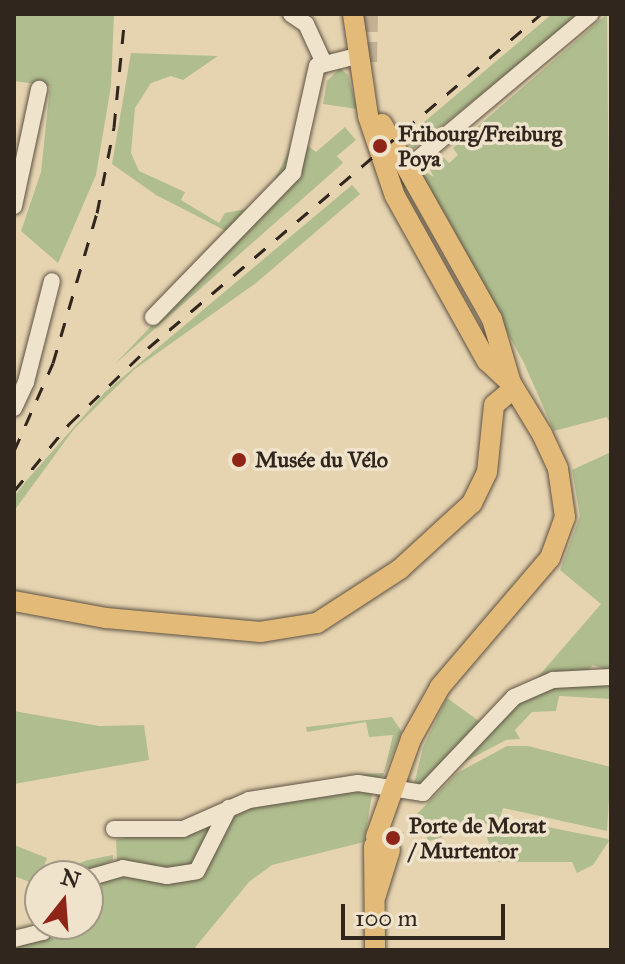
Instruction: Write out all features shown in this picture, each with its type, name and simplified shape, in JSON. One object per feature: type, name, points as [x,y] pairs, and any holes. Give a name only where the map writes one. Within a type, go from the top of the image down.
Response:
[{"type":"main road","points":[[353,14],[357,56],[369,105],[558,469],[565,517],[557,546],[440,687],[411,739],[380,844],[375,950]]},
{"type":"main road","points":[[369,105],[368,116],[395,196],[487,361],[513,386]]},
{"type":"main road","points":[[14,601],[106,618],[260,632],[287,631],[334,615],[411,560],[472,503],[487,472],[494,405],[513,386]]},
{"type":"main road","points":[[395,788],[395,825]]},
{"type":"street","points":[[291,14],[306,24],[323,61]]},
{"type":"street","points":[[405,178],[591,14]]},
{"type":"street","points":[[153,317],[293,173],[303,141],[312,73],[323,61],[357,56]]},
{"type":"street","points":[[14,206],[39,89]]},
{"type":"street","points":[[14,408],[26,382],[52,281]]},
{"type":"street","points":[[114,829],[183,829],[249,800],[358,783],[423,793],[514,697],[534,686],[575,677],[611,677]]},
{"type":"street","points":[[104,873],[123,868],[167,876],[197,871],[229,808]]},
{"type":"green space","points":[[14,14],[114,14],[111,86],[96,175],[58,263],[21,231],[41,172],[50,86],[14,81]]},
{"type":"green space","points":[[552,14],[582,14],[413,149],[404,139]]},
{"type":"green space","points":[[607,14],[611,426],[607,417],[554,431],[523,361],[421,177],[424,171],[434,177],[428,166],[441,155],[449,163],[458,155],[453,148]]},
{"type":"green space","points":[[131,53],[218,56],[183,80],[171,76],[151,83],[135,108],[131,153],[139,171],[185,192],[181,200],[219,223],[225,213],[246,209],[268,190],[226,231],[156,195],[112,164]]},
{"type":"green space","points":[[340,68],[348,75],[357,109],[323,104],[327,81]]},
{"type":"green space","points":[[301,126],[291,167],[271,186]]},
{"type":"green space","points":[[345,127],[356,140],[337,156],[343,163],[115,364],[301,168],[308,146],[316,152]]},
{"type":"green space","points":[[352,185],[360,194],[256,283],[135,369],[108,395],[74,429],[14,511],[14,497],[26,481],[105,392]]},
{"type":"green space","points":[[611,452],[611,671],[593,665],[588,670],[537,678],[601,604],[560,570],[580,516],[572,470]]},
{"type":"green space","points":[[611,683],[611,699],[559,696],[556,711],[532,712],[515,730],[520,739],[506,740],[459,765],[513,707],[548,687]]},
{"type":"green space","points":[[447,698],[479,721],[424,785],[414,785],[423,747]]},
{"type":"green space","points":[[14,711],[99,726],[144,725],[149,760],[14,784]]},
{"type":"green space","points":[[392,717],[402,732],[383,776],[377,778],[362,778],[363,774],[384,773],[393,735],[369,737],[366,722],[307,732],[306,727]]},
{"type":"green space","points":[[507,746],[528,746],[611,767],[607,831],[503,808],[499,821],[429,841],[413,818],[457,773]]},
{"type":"green space","points":[[373,789],[364,842],[272,865],[249,882],[193,950],[14,950],[30,940],[104,940],[104,876],[111,873],[186,880],[230,816],[244,805]]},
{"type":"green space","points":[[215,817],[206,853],[186,871],[111,866],[117,861],[116,840]]},
{"type":"green space","points":[[512,820],[609,841],[593,865],[577,873],[572,862],[495,862],[486,834],[506,828]]},
{"type":"green space","points":[[14,845],[47,858],[24,860],[24,880],[14,876]]},
{"type":"green space","points":[[113,855],[113,860],[104,865],[104,860],[88,860]]},
{"type":"tunnel","points":[[367,62],[368,14]]},
{"type":"tunnel","points":[[388,147],[404,188]]},
{"type":"tunnel","points":[[390,850],[395,825]]},
{"type":"railway","points":[[14,451],[53,363],[97,213],[114,127],[125,14]]},
{"type":"railway","points":[[14,491],[69,424],[148,348],[541,14]]},
{"type":"place","name":"Fribourg/Freiburg Poya","points":[[380,146]]},
{"type":"place","name":"Musée du Vélo","points":[[239,460]]},
{"type":"place","name":"Porte de Morat / Murtentor","points":[[393,838]]}]
